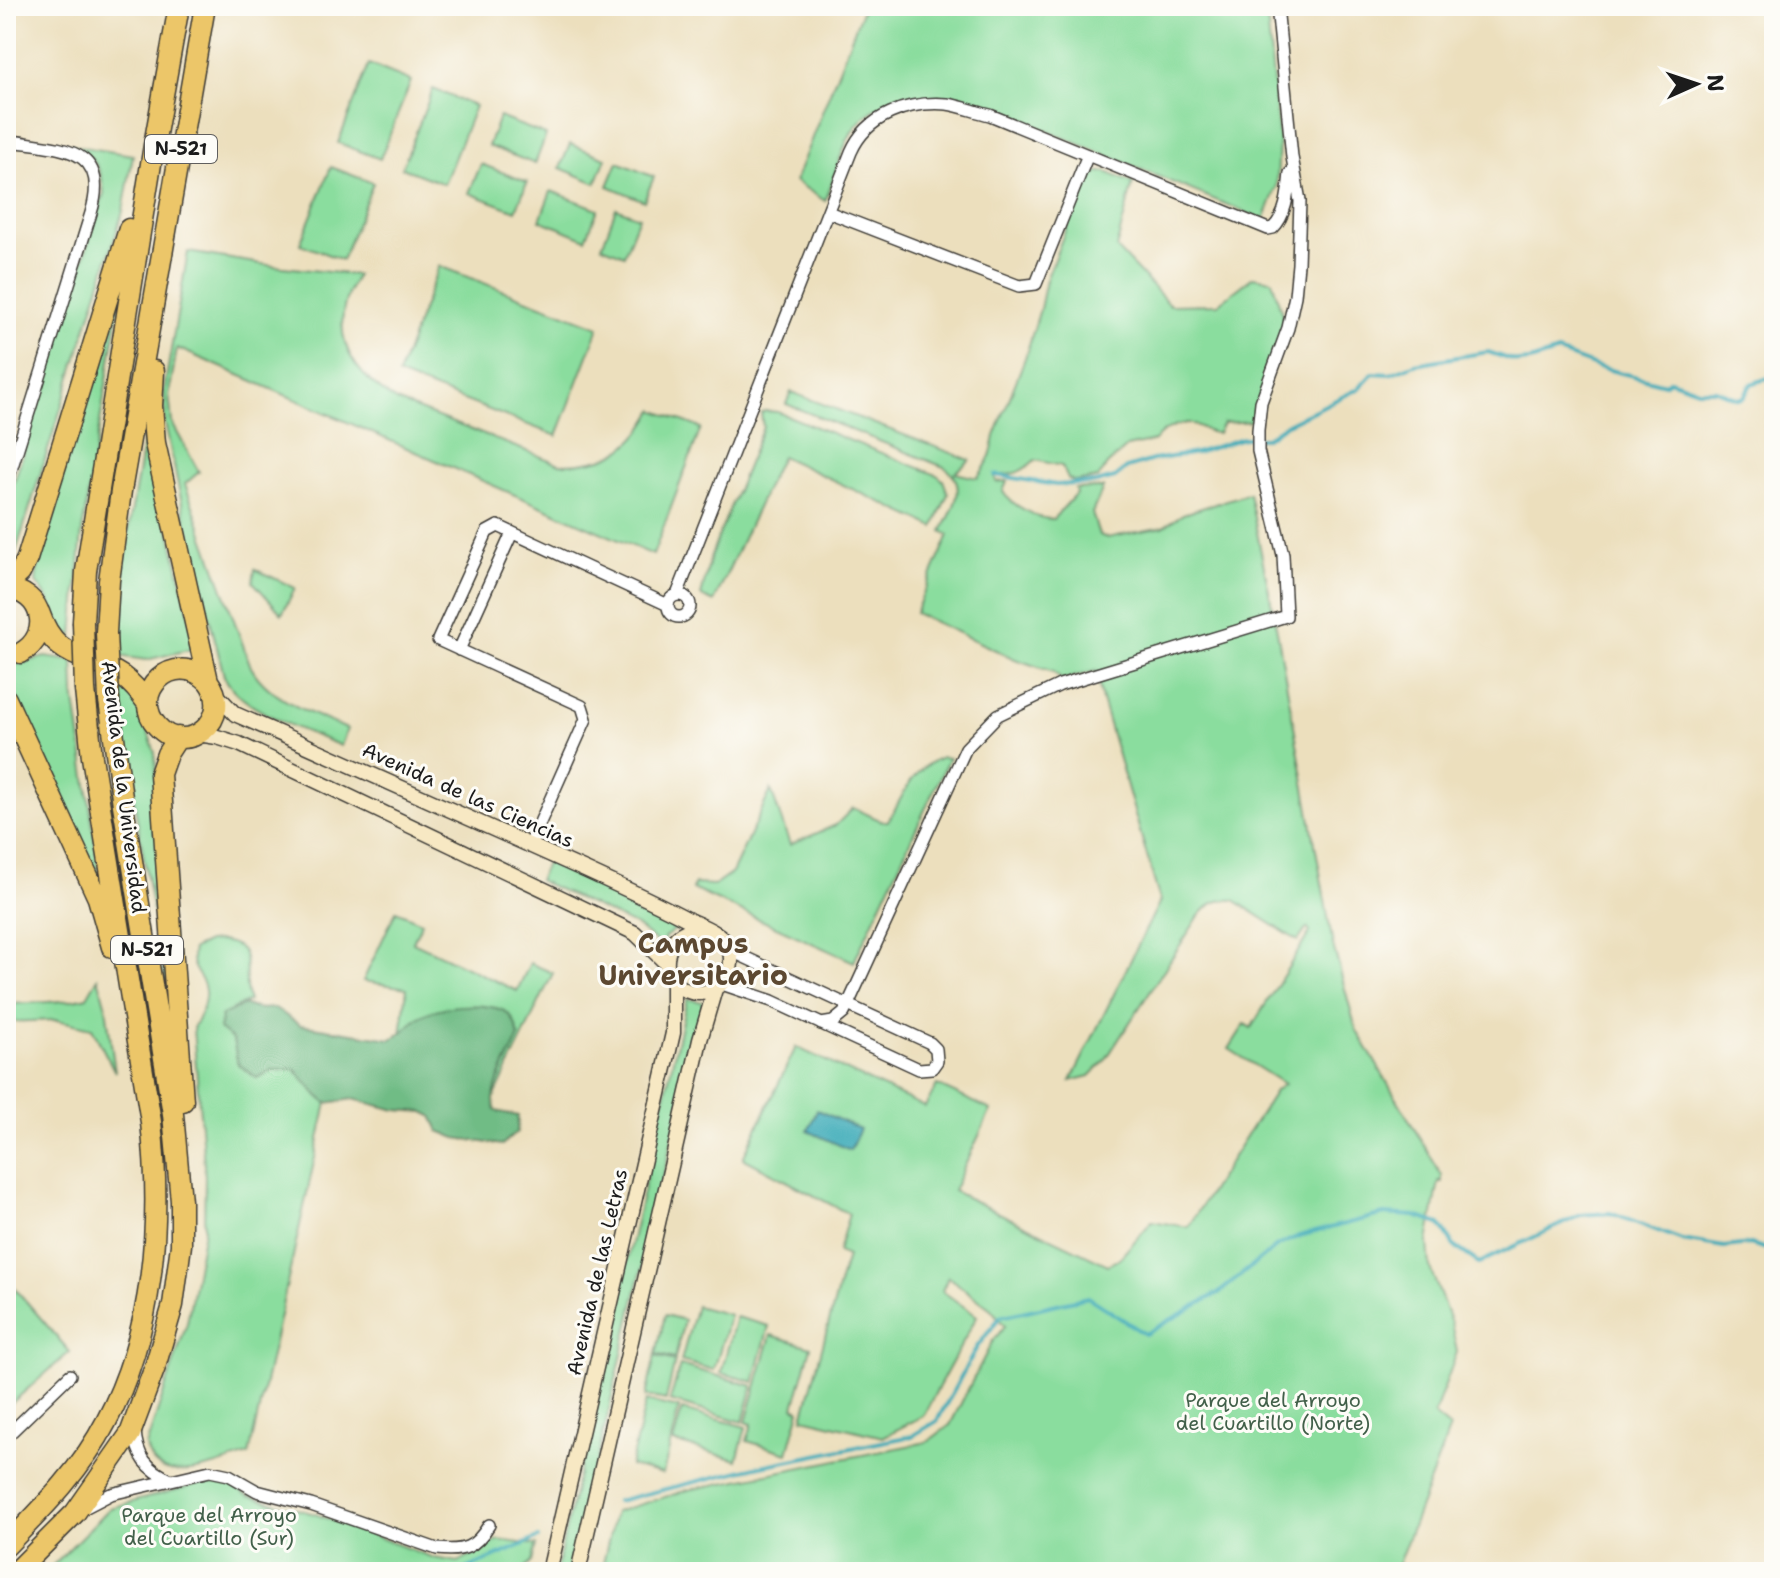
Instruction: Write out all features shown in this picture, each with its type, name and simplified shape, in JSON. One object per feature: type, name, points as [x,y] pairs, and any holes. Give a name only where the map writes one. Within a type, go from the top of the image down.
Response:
[{"type":"highway","name":"Avenida de la Universidad","points":[[6,1546],[38,1514],[87,1453],[107,1421],[127,1371],[144,1315],[152,1261],[156,1168],[92,757],[85,690],[83,622],[86,571],[179,6]]},
{"type":"highway","name":"Avenida de la Universidad","points":[[16,1572],[75,1513],[130,1434],[173,1305],[181,1245],[181,1201],[173,1114],[123,805],[109,700],[106,633],[109,581],[121,491],[205,6]]},
{"type":"highway","points":[[154,145],[27,559],[20,573],[6,587],[27,595],[39,612],[45,630],[61,648],[121,675],[161,677]]},
{"type":"highway","points":[[157,291],[152,406],[155,443],[217,704],[214,717],[206,728],[188,736],[167,754],[160,774],[186,1143],[181,1201]]},
{"type":"highway","points":[[13,654],[30,648],[38,636],[41,626],[39,612]]},
{"type":"highway","points":[[13,654],[61,648]]},
{"type":"highway","points":[[188,736],[168,734],[157,726],[148,704],[152,689],[161,677],[184,669],[195,671],[212,687]]},
{"type":"highway","points":[[121,675],[148,704]]},
{"type":"highway","points":[[6,699],[98,898],[110,937],[151,1122]]},
{"type":"main road","name":"Avenida de las Ciencias","points":[[212,687],[235,714],[649,899],[708,930]]},
{"type":"main road","points":[[188,736],[217,737],[239,744],[635,933],[667,964],[673,981],[692,993],[702,993],[718,986]]},
{"type":"main road","points":[[578,1572],[700,1040],[718,986],[730,968],[729,950],[721,937],[708,930],[694,929],[680,934],[671,945],[667,964]]},
{"type":"main road","name":"Avenida de las Letras","points":[[549,1572],[673,1033],[673,981]]},
{"type":"street","points":[[821,1024],[839,1019],[966,748],[998,715],[1060,685],[1286,616],[1283,555],[1258,447],[1261,402],[1288,328],[1295,296],[1300,201],[1292,157],[1277,6]]},
{"type":"street","points":[[530,845],[586,719],[582,706],[438,640],[487,532],[498,526],[668,605],[672,614],[682,616],[689,609],[682,597],[688,567],[858,137],[872,123],[897,110],[923,104],[950,104],[990,115],[1268,229],[1277,225],[1284,208],[1292,157]]},
{"type":"street","points":[[6,140],[73,153],[92,168],[97,183],[91,213],[6,486]]},
{"type":"street","points":[[828,212],[1019,286],[1036,284],[1087,157]]},
{"type":"street","points":[[459,650],[512,533]]},
{"type":"street","points":[[668,605],[671,598],[682,597]]},
{"type":"street","points":[[718,986],[772,1001],[919,1069],[929,1069],[935,1065],[938,1054],[930,1043],[729,950]]},
{"type":"street","points":[[6,1437],[70,1375]]},
{"type":"street","points":[[135,1420],[136,1444],[145,1463],[154,1473],[172,1480]]},
{"type":"street","points":[[75,1513],[111,1494],[210,1471],[229,1475],[257,1491],[311,1505],[437,1549],[458,1551],[479,1541],[489,1525]]},
{"type":"green space","points":[[864,6],[1266,6],[1279,140],[1277,186],[1264,220],[972,100],[942,97],[894,101],[867,115],[847,141],[825,201],[795,181]]},
{"type":"green space","points":[[369,64],[411,81],[380,159],[338,143]]},
{"type":"green space","points":[[433,89],[475,106],[444,184],[402,168]]},
{"type":"green space","points":[[499,117],[546,135],[535,164],[488,146]]},
{"type":"green space","points":[[570,144],[606,158],[596,183],[560,168]]},
{"type":"green space","points":[[70,145],[133,155],[123,211],[13,561],[6,570],[6,508],[104,193],[95,163]]},
{"type":"green space","points":[[618,162],[654,177],[644,201],[608,186]]},
{"type":"green space","points":[[481,164],[527,182],[516,211],[469,193]]},
{"type":"green space","points":[[331,167],[373,183],[342,260],[300,244]]},
{"type":"green space","name":"Parque del Arroyo del Cuartillo (Norte)","points":[[1098,172],[1133,183],[1116,248],[1170,305],[1218,304],[1253,277],[1272,280],[1283,317],[1283,330],[1255,421],[1223,423],[1218,433],[1194,424],[1175,426],[1154,441],[1127,447],[1098,478],[1075,482],[1068,479],[1062,466],[1035,460],[1017,472],[995,475],[996,482],[1007,481],[1003,492],[1018,506],[1040,517],[1053,519],[1076,494],[1075,489],[1103,488],[1092,513],[1099,535],[1107,538],[1163,527],[1183,514],[1249,493],[1333,945],[1356,1029],[1442,1176],[1428,1242],[1430,1268],[1451,1323],[1457,1352],[1434,1415],[1450,1428],[1395,1572],[601,1572],[615,1512],[688,1490],[927,1442],[950,1425],[992,1342],[1005,1326],[991,1309],[948,1277],[942,1291],[977,1316],[923,1416],[883,1437],[803,1418],[847,1256],[838,1252],[849,1214],[743,1158],[796,1047],[925,1107],[937,1085],[991,1110],[953,1191],[1108,1265],[1119,1259],[1152,1221],[1188,1227],[1275,1091],[1284,1084],[1229,1049],[1245,1024],[1251,1028],[1310,932],[1307,928],[1298,941],[1234,900],[1223,900],[1206,908],[1104,1062],[1090,1076],[1071,1081],[1160,901],[1096,671],[1062,680],[1053,672],[1015,659],[915,613],[949,535],[942,531],[957,497],[958,489],[952,473],[944,467],[786,404],[791,392],[970,460],[955,473],[977,478],[991,453],[1025,358],[1046,280],[1084,182]]},
{"type":"green space","points":[[551,191],[598,209],[586,239],[540,220]]},
{"type":"green space","points":[[616,208],[639,217],[624,255],[602,246]]},
{"type":"green space","points":[[188,252],[357,275],[343,313],[343,330],[346,347],[365,376],[396,401],[560,464],[591,461],[616,453],[636,436],[654,410],[701,428],[653,555],[177,348],[169,395],[172,423],[199,472],[185,484],[251,667],[269,689],[281,697],[347,729],[341,746],[259,710],[244,700],[224,676],[165,423],[164,390]]},
{"type":"green space","points":[[439,266],[599,327],[557,436],[398,375]]},
{"type":"green space","points":[[123,282],[82,531],[73,636],[58,628],[48,599],[36,582],[39,557],[36,555]]},
{"type":"green space","points":[[778,412],[937,475],[943,480],[948,494],[934,527],[781,456],[714,602],[701,596],[711,555],[763,427],[761,413]]},
{"type":"green space","points":[[146,428],[197,648],[146,660],[118,656],[119,584]]},
{"type":"green space","points":[[255,569],[295,588],[282,614],[253,582]]},
{"type":"green space","points":[[45,657],[73,661],[74,693],[101,884],[80,849],[6,680],[6,667]]},
{"type":"green space","points":[[120,685],[138,702],[155,753],[169,1005],[128,766]]},
{"type":"green space","points":[[942,757],[949,758],[854,962],[692,889],[695,884],[715,885],[732,873],[771,790],[790,845],[836,825],[853,808],[888,821],[916,775]]},
{"type":"green space","points":[[547,862],[681,925],[665,937],[661,946],[637,926],[538,880]]},
{"type":"green space","points":[[396,911],[422,922],[413,942],[517,991],[530,963],[553,973],[493,1100],[493,1092],[519,1036],[409,1026],[401,1035],[407,988],[363,981]]},
{"type":"green space","points":[[220,941],[240,949],[246,962],[249,1001],[232,1009],[238,1064],[257,1078],[273,1070],[294,1068],[327,1103],[249,1455],[205,1468],[175,1472],[162,1468],[152,1460],[146,1446],[187,1323],[204,1230],[205,1177],[193,1028],[202,1011],[205,991],[193,966],[192,954],[193,949],[208,942]]},
{"type":"green space","points":[[98,978],[106,1007],[115,1072],[92,1028],[57,1020],[6,1022],[6,1005],[87,997]]},
{"type":"green space","points":[[687,999],[704,1002],[571,1572],[556,1572]]},
{"type":"green space","points":[[244,1005],[258,1009],[275,1008],[300,1025],[391,1039],[421,1016],[439,1009],[473,1005],[502,1010],[511,1017],[519,1036],[497,1084],[494,1103],[496,1111],[518,1116],[517,1132],[502,1145],[456,1138],[439,1131],[432,1116],[424,1112],[396,1110],[353,1099],[327,1103],[294,1069],[273,1070],[257,1078],[238,1064],[233,1040],[219,1029],[222,1015]]},
{"type":"green space","points":[[6,1278],[70,1352],[6,1408]]},
{"type":"green space","points":[[696,1306],[730,1315],[714,1370],[681,1361]]},
{"type":"green space","points":[[665,1315],[684,1320],[675,1359],[656,1354]]},
{"type":"green space","points":[[736,1317],[769,1326],[754,1382],[721,1373]]},
{"type":"green space","points":[[771,1335],[811,1347],[794,1407],[800,1410],[788,1453],[747,1441],[752,1424],[746,1422]]},
{"type":"green space","points":[[655,1356],[675,1361],[666,1400],[646,1396]]},
{"type":"green space","points":[[680,1365],[753,1386],[743,1422],[670,1401]]},
{"type":"green space","points":[[646,1401],[679,1408],[663,1474],[630,1466]]},
{"type":"green space","points":[[682,1410],[746,1427],[737,1460],[673,1442]]},
{"type":"green space","name":"Parque del Arroyo del Cuartillo (Sur)","points":[[212,1480],[222,1480],[249,1496],[315,1514],[434,1558],[458,1562],[498,1540],[536,1545],[532,1562],[521,1572],[46,1572],[110,1508]]},
{"type":"water","points":[[817,1110],[860,1129],[850,1150],[808,1131]]},
{"type":"waterway","points":[[995,475],[1056,485],[1096,483],[1115,478],[1127,468],[1153,460],[1196,453],[1243,438],[1266,438],[1285,425],[1358,389],[1373,373],[1390,374],[1415,364],[1488,352],[1518,362],[1558,352],[1598,367],[1665,384],[1670,380],[1698,390],[1716,390],[1738,399],[1744,397],[1751,384],[1774,376]]},
{"type":"waterway","points":[[617,1501],[756,1467],[912,1436],[937,1421],[977,1347],[1000,1317],[1088,1297],[1145,1334],[1220,1292],[1277,1246],[1299,1236],[1384,1214],[1415,1216],[1440,1224],[1454,1246],[1479,1263],[1581,1215],[1610,1213],[1682,1240],[1724,1247],[1750,1244],[1774,1251]]},
{"type":"waterway","points":[[460,1572],[538,1538]]},
{"type":"district","name":"Campus Universitario","points":[[693,959]]}]
